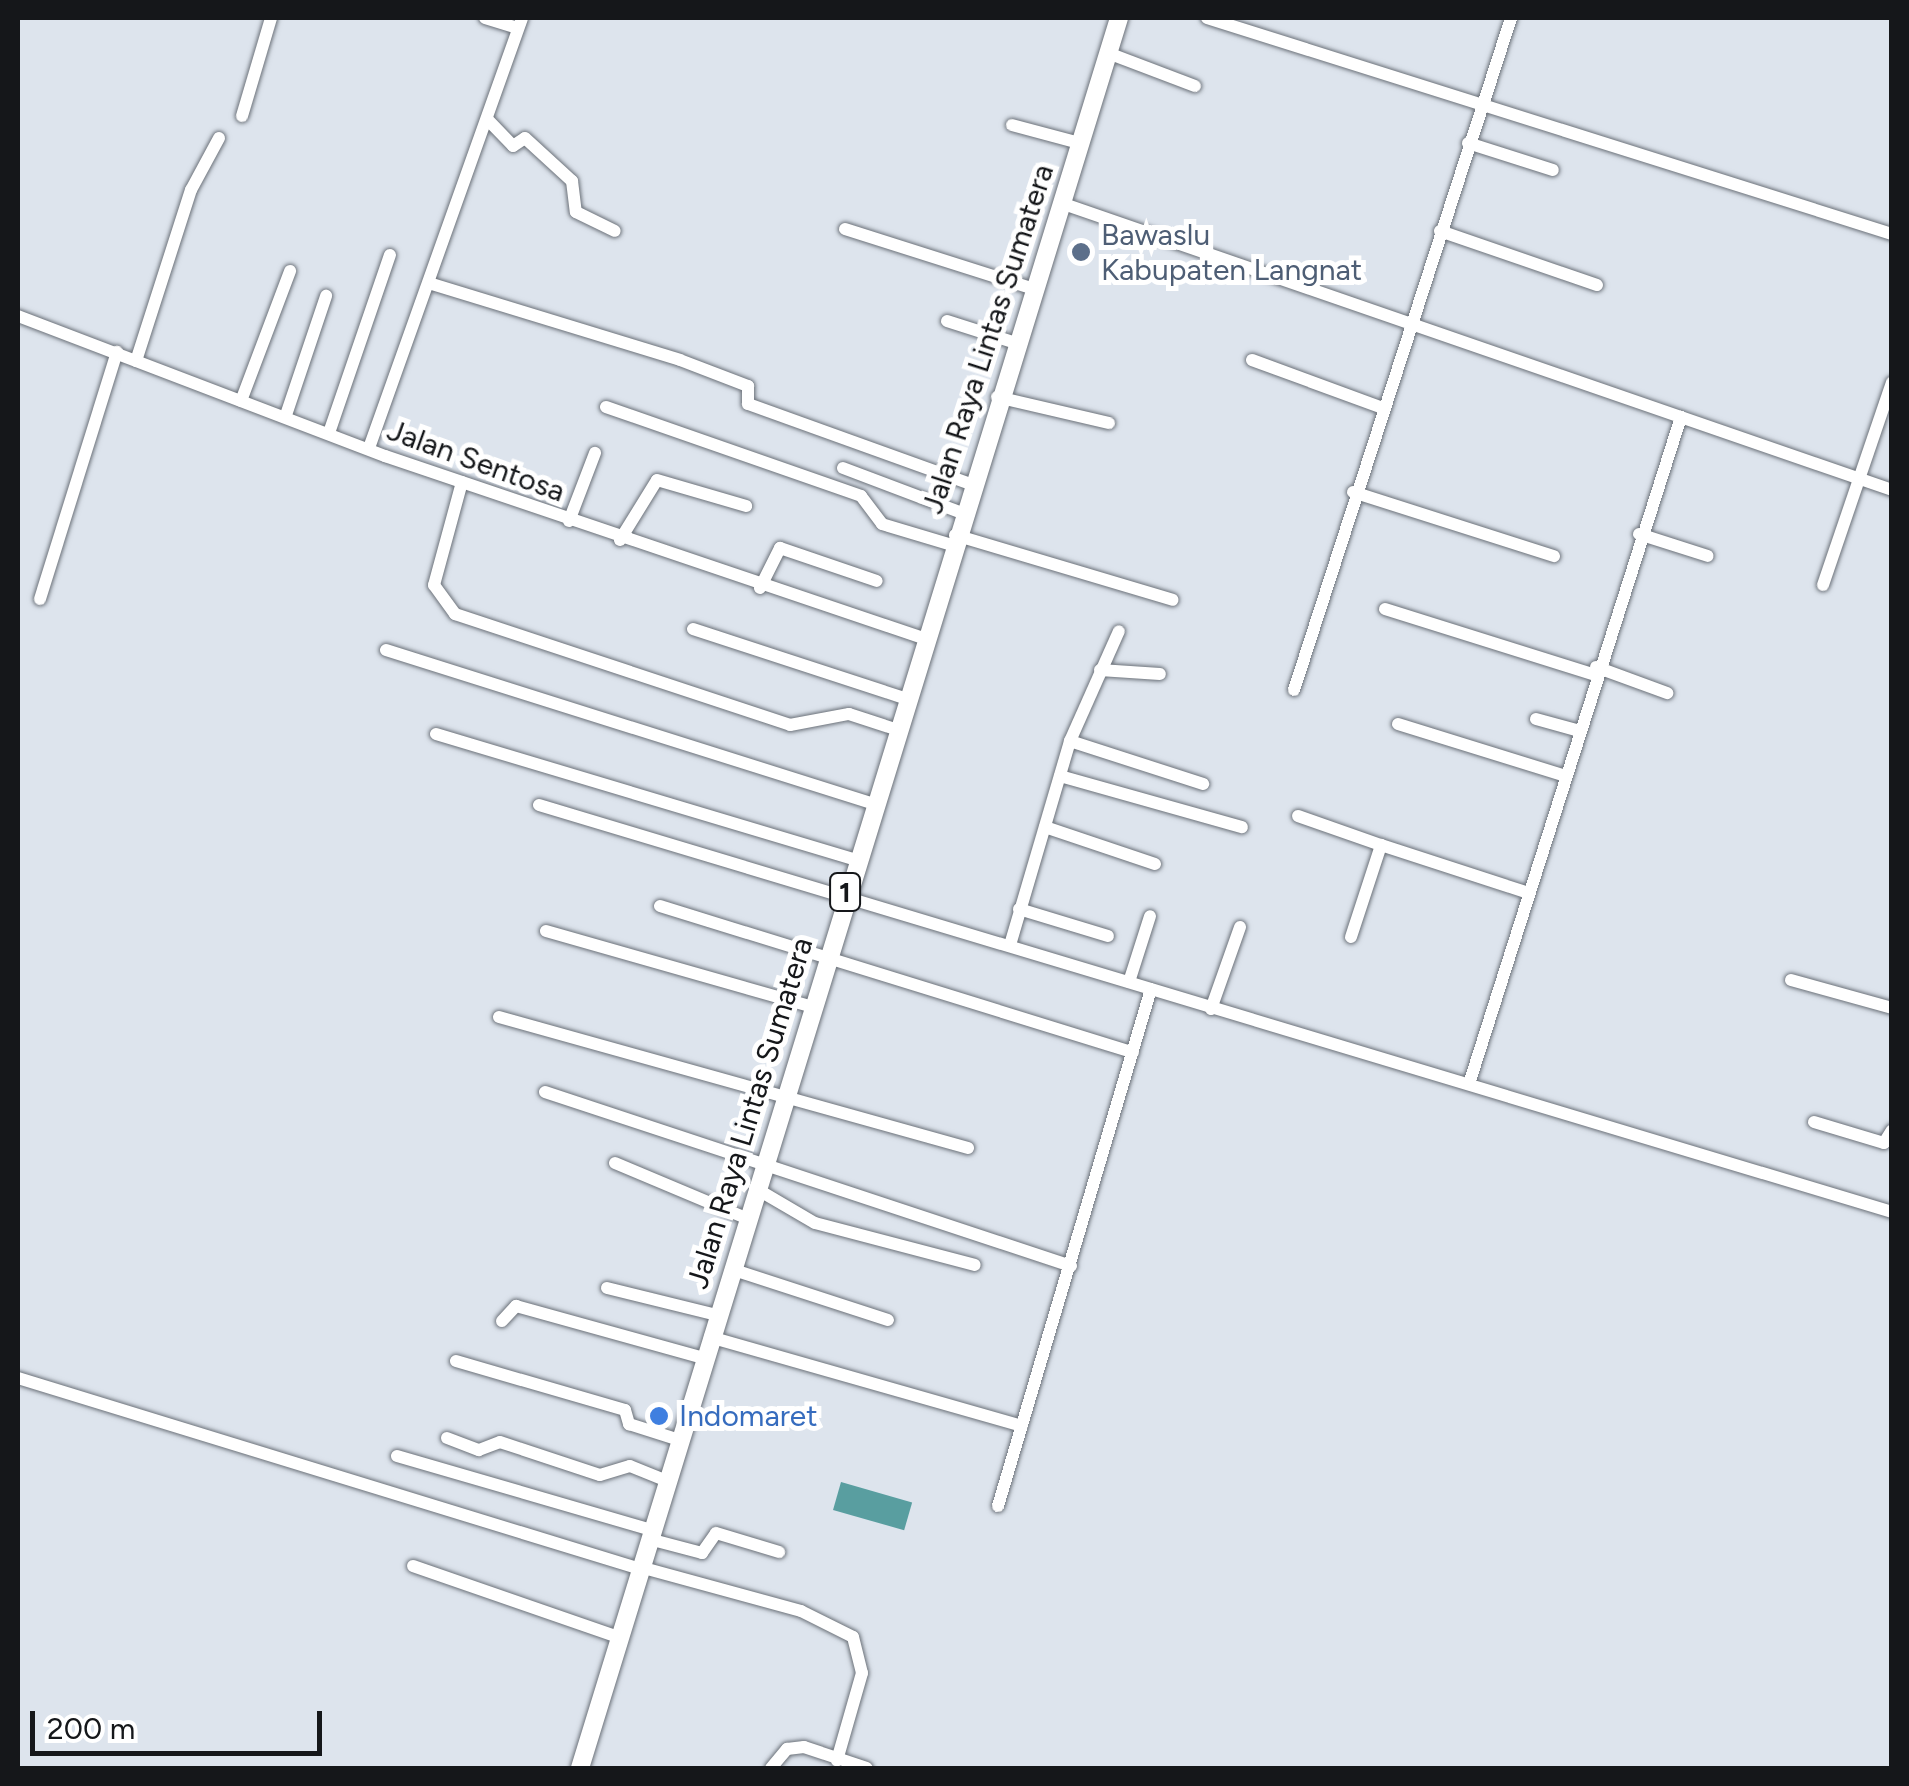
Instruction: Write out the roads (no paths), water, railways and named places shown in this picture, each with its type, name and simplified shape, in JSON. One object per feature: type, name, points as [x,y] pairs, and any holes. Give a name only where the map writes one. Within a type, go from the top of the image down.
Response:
[{"type":"highway","name":"Jalan Raya Lintas Sumatera","points":[[580,1768],[871,803],[1119,18]]},
{"type":"street","points":[[242,116],[271,18]]},
{"type":"street","points":[[369,448],[432,284],[520,23],[485,18]]},
{"type":"street","points":[[1207,18],[1892,234]]},
{"type":"street","points":[[1294,690],[1380,407],[1468,143],[1476,104],[1511,18]]},
{"type":"street","points":[[1108,53],[1194,86]]},
{"type":"street","points":[[488,120],[513,146],[525,138],[572,182],[576,212],[615,232]]},
{"type":"street","points":[[1012,125],[1079,143]]},
{"type":"street","points":[[136,360],[191,190],[219,138]]},
{"type":"street","points":[[1468,143],[1553,170]]},
{"type":"street","points":[[1061,203],[1411,320],[1892,490]]},
{"type":"street","points":[[845,228],[1031,288]]},
{"type":"street","points":[[1440,231],[1597,285]]},
{"type":"street","points":[[330,430],[390,255]]},
{"type":"street","points":[[241,401],[290,272]]},
{"type":"street","points":[[432,284],[680,360],[748,386],[748,404],[970,484]]},
{"type":"street","points":[[286,414],[326,296]]},
{"type":"street","name":"Jalan Sentosa","points":[[18,316],[620,540],[923,638]]},
{"type":"street","points":[[947,322],[1014,342]]},
{"type":"street","points":[[40,599],[117,352]]},
{"type":"street","points":[[1252,360],[1380,407]]},
{"type":"street","points":[[1823,585],[1892,382]]},
{"type":"street","points":[[997,397],[1109,423]]},
{"type":"street","points":[[606,408],[861,496],[882,524],[1174,600]]},
{"type":"street","points":[[1468,1084],[1595,670],[1681,416]]},
{"type":"street","points":[[569,521],[595,452]]},
{"type":"street","points":[[844,468],[962,513]]},
{"type":"street","points":[[620,540],[657,480],[746,506]]},
{"type":"street","points":[[462,482],[434,585],[455,614],[790,725],[849,714],[896,728]]},
{"type":"street","points":[[1353,492],[1554,556]]},
{"type":"street","points":[[1639,534],[1708,556]]},
{"type":"street","points":[[760,588],[780,548],[877,581]]},
{"type":"street","points":[[1386,609],[1667,693]]},
{"type":"street","points":[[693,630],[904,698]]},
{"type":"street","points":[[1010,945],[1070,742],[1119,631]]},
{"type":"street","points":[[386,650],[871,803]]},
{"type":"street","points":[[1100,670],[1160,674]]},
{"type":"street","points":[[1536,719],[1576,730]]},
{"type":"street","points":[[1398,724],[1563,776]]},
{"type":"street","points":[[436,734],[855,860]]},
{"type":"street","points":[[1070,742],[1203,784]]},
{"type":"street","points":[[1060,776],[1242,827]]},
{"type":"street","points":[[539,805],[845,892],[1212,1009],[1892,1212]]},
{"type":"street","points":[[1298,816],[1526,892]]},
{"type":"street","points":[[1045,827],[1154,864]]},
{"type":"street","points":[[1351,937],[1381,845]]},
{"type":"street","points":[[660,906],[1133,1052]]},
{"type":"street","points":[[1019,909],[1108,936]]},
{"type":"street","points":[[1129,982],[1150,916]]},
{"type":"street","points":[[1212,1009],[1240,927]]},
{"type":"street","points":[[546,931],[810,1006]]},
{"type":"street","points":[[1791,980],[1892,1008]]},
{"type":"street","points":[[998,1506],[1151,989]]},
{"type":"street","points":[[498,1017],[968,1148]]},
{"type":"street","points":[[545,1092],[764,1161],[1071,1266]]},
{"type":"street","points":[[1814,1122],[1884,1144],[1892,1130]]},
{"type":"street","points":[[615,1163],[746,1218]]},
{"type":"street","points":[[755,1188],[815,1223],[975,1265]]},
{"type":"street","points":[[731,1268],[888,1320]]},
{"type":"street","points":[[607,1288],[718,1316]]},
{"type":"street","points":[[502,1321],[516,1306],[704,1358]]},
{"type":"street","points":[[710,1337],[1022,1426]]},
{"type":"street","points":[[456,1361],[625,1410],[629,1424],[679,1440]]},
{"type":"street","points":[[18,1378],[640,1568],[801,1611],[853,1637],[862,1673],[837,1760]]},
{"type":"street","points":[[447,1438],[480,1450],[500,1442],[600,1475],[630,1466],[665,1480]]},
{"type":"street","points":[[398,1456],[702,1553],[714,1532],[780,1552]]},
{"type":"street","points":[[414,1566],[618,1638]]},
{"type":"street","points":[[771,1768],[796,1748],[867,1768]]},
{"type":"water","points":[[841,1482],[912,1502],[904,1530],[833,1510]]},
{"type":"place","name":"Bawaslu Kabupaten Langnat","points":[[1081,252]]},
{"type":"place","name":"Indomaret","points":[[659,1416]]}]
